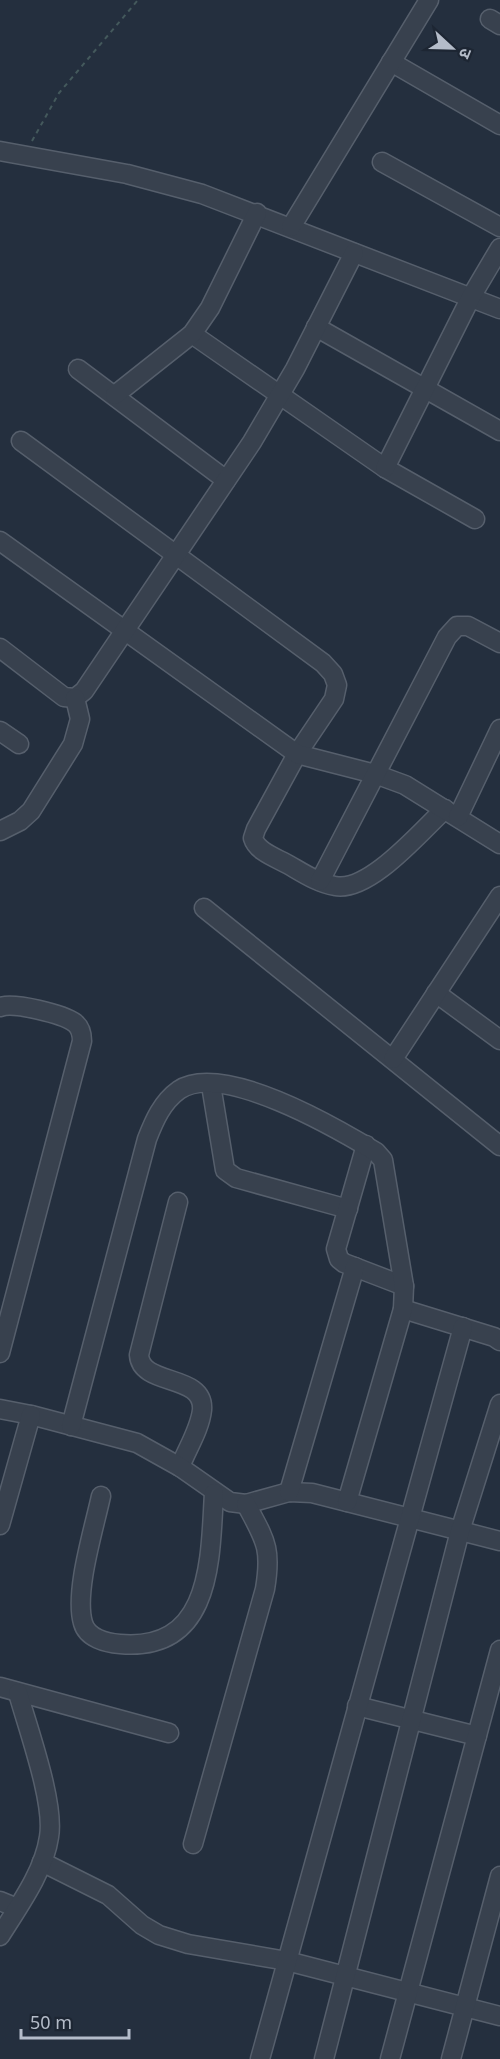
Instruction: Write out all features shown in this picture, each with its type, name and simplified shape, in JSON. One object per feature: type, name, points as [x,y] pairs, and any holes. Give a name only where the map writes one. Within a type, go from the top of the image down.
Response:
[{"type":"street","points":[[291,228],[429,0]]},
{"type":"street","points":[[391,62],[500,125]]},
{"type":"street","points":[[0,151],[166,183],[257,213],[500,309]]},
{"type":"street","points":[[382,162],[500,227]]},
{"type":"street","points":[[115,395],[192,334],[210,308],[257,213]]},
{"type":"street","points":[[386,468],[471,297],[500,248]]},
{"type":"street","points":[[0,648],[64,697],[75,698],[84,691],[226,480],[281,393],[354,253]]},
{"type":"street","points":[[316,327],[500,431]]},
{"type":"street","points":[[192,334],[281,393],[386,468],[475,519]]},
{"type":"street","points":[[78,369],[226,480]]},
{"type":"street","points":[[21,441],[176,554],[333,674],[337,685],[334,699],[297,754],[253,838],[260,850],[320,881],[337,886],[354,885],[375,874],[451,813],[500,729]]},
{"type":"street","points":[[0,541],[125,628],[297,754],[375,774],[405,785],[500,844]]},
{"type":"street","points":[[320,881],[447,637],[457,626],[468,626],[500,643]]},
{"type":"street","points":[[0,831],[20,821],[31,811],[73,744],[80,719],[75,698]]},
{"type":"street","points":[[0,731],[19,744]]},
{"type":"street","points":[[393,1059],[500,896]]},
{"type":"street","points":[[204,908],[500,1146]]},
{"type":"street","points":[[436,993],[500,1040]]},
{"type":"street","points":[[0,1007],[8,1004],[25,1006],[75,1023],[81,1030],[82,1041],[0,1353]]},
{"type":"street","points":[[211,1084],[225,1170],[236,1178],[348,1209]]},
{"type":"street","points":[[71,1426],[147,1139],[156,1116],[180,1089],[211,1084],[231,1087],[303,1111],[366,1145],[383,1160],[404,1286],[403,1309],[347,1502]]},
{"type":"street","points":[[366,1145],[336,1250],[339,1259],[404,1286]]},
{"type":"street","points":[[178,1202],[138,1355],[139,1364],[145,1370],[189,1388],[199,1396],[202,1408],[200,1420],[180,1467]]},
{"type":"street","points":[[289,1492],[356,1267]]},
{"type":"street","points":[[403,1309],[500,1341]]},
{"type":"street","points":[[260,2059],[463,1327]]},
{"type":"street","points":[[324,2059],[460,1531],[500,1404]]},
{"type":"street","points":[[0,1409],[122,1437],[158,1452],[230,1502],[246,1504],[289,1492],[312,1493],[500,1541]]},
{"type":"street","points":[[0,1525],[31,1415]]},
{"type":"street","points":[[101,1496],[81,1591],[80,1608],[83,1625],[92,1636],[109,1643],[134,1645],[165,1638],[183,1624],[197,1607],[205,1587],[210,1560],[214,1493]]},
{"type":"street","points":[[193,1844],[265,1589],[269,1565],[268,1545],[246,1504]]},
{"type":"street","points":[[390,2059],[477,1736],[496,1683],[500,1650]]},
{"type":"street","points":[[0,1687],[169,1733]]},
{"type":"street","points":[[0,1936],[8,1905],[42,1862],[49,1838],[50,1814],[18,1693]]},
{"type":"street","points":[[357,1706],[477,1736]]},
{"type":"street","points":[[42,1862],[108,1895],[142,1925],[159,1935],[188,1944],[287,1961],[500,2016]]},
{"type":"street","points":[[452,2059],[500,1876]]},
{"type":"path","points":[[28,155],[36,131],[59,93],[138,0]]}]
